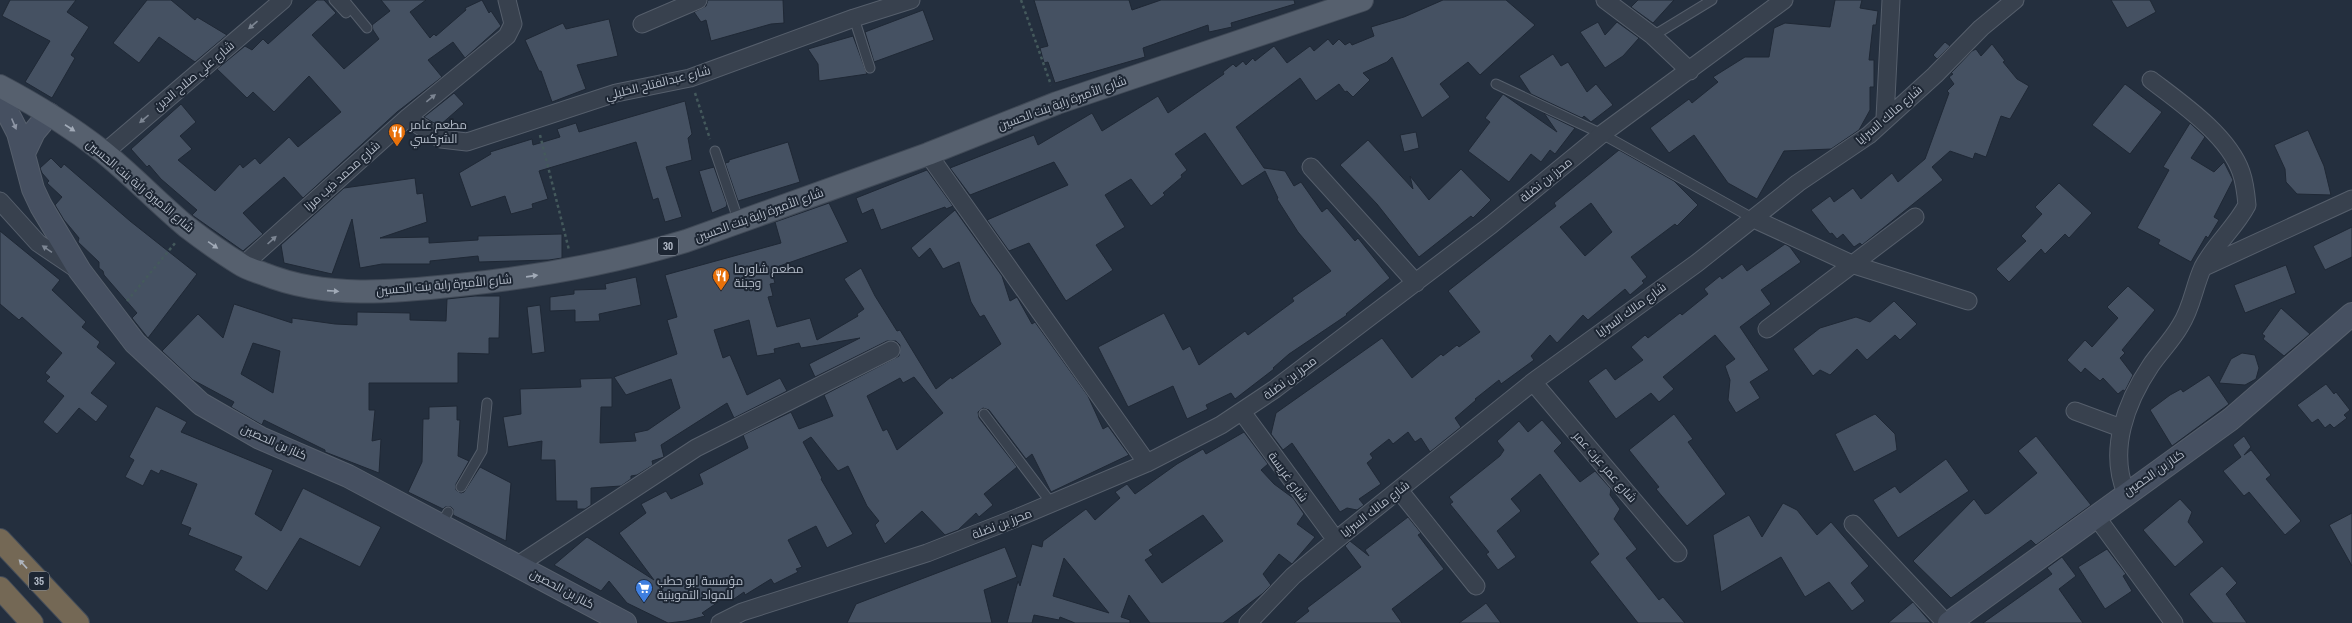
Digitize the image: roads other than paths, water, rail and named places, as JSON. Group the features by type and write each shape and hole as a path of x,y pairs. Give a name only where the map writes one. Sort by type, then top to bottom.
{"highway":[{"name":"35","path":"0,540 78,623"},
{"path":"0,588 32,623"}],"main road":[{"name":"شارع الأميرة راية بنت الحسين","path":"0,86 49,114 104,152 188,228 242,266 284,282 310,288 341,291 437,288 574,270 646,253 739,222 928,154 1057,103 1362,0"}],"street":[{"name":"شارع علي صلاح الدين","path":"104,152 283,0"},
{"name":"شارع محمد ذيب مرزا","path":"242,266 407,118 507,36 513,24 507,0"},
{"path":"642,24 698,0"},
{"name":"شارع عبدالفتاح الخليلي","path":"407,118 435,137 459,142 479,138 536,118 616,93 690,78 854,18 911,0"},
{"path":"1605,0 1653,36 1690,71"},
{"name":"محرز بن نضلة","path":"720,623 742,612 927,553 1052,504 1147,463 1242,412 1416,283 1602,134 1690,71 1784,0"},
{"path":"1886,118 1887,45 1891,0"},
{"name":"شارع مالك السرايا","path":"1248,623 1294,576 1336,540 1533,382 1754,219 1798,183 1869,135 1886,118 1911,98 1980,28 2015,0"},
{"path":"2126,493 2119,470 2121,428 2131,401 2151,366 2186,316 2204,267 2247,205 2241,171 2227,147 2188,108 2151,80"},
{"name":"كناز بن الحصين","path":"0,98 10,113 24,153 33,189 40,206 80,271 135,343 163,370 216,413 260,438 445,518 518,566 625,623"},
{"path":"24,153 34,132 49,114"},
{"path":"928,154 1147,463"},
{"path":"1311,167 1416,283"},
{"path":"2204,267 2352,199"},
{"path":"0,201 38,243 80,271"},
{"path":"1767,329 1854,265 1915,217"},
{"path":"1754,219 1854,265 1968,301"},
{"name":"كناز بن الحصين","path":"1948,623 2095,515 2231,419 2352,314"},
{"path":"518,566 696,448 891,350"},
{"name":"شارع عمر عزت عمر","path":"1533,382 1678,552"},
{"path":"2075,411 2121,428"},
{"name":"شارع غريسة","path":"1242,412 1336,540"},
{"path":"1399,490 1476,586"},
{"path":"2095,515 2174,623"},
{"path":"1853,524 1948,623"}],"lane":[{"path":"334,0 346,13"},
{"path":"344,0 367,28"},
{"path":"1653,36 1712,0"},
{"path":"854,18 870,68"},
{"path":"1496,84 1602,134 1754,219"},
{"path":"714,151 739,222"},
{"path":"461,487 482,451 487,403"},
{"path":"984,414 1052,504"}],"place":[{"name":"مطعم عامر الشركسي","path":"397,147"},
{"name":"مطعم شاورما وجبنة","path":"721,291"},
{"name":"مؤسسة ابو حطب للمواد التموينية","path":"644,603"}]}
